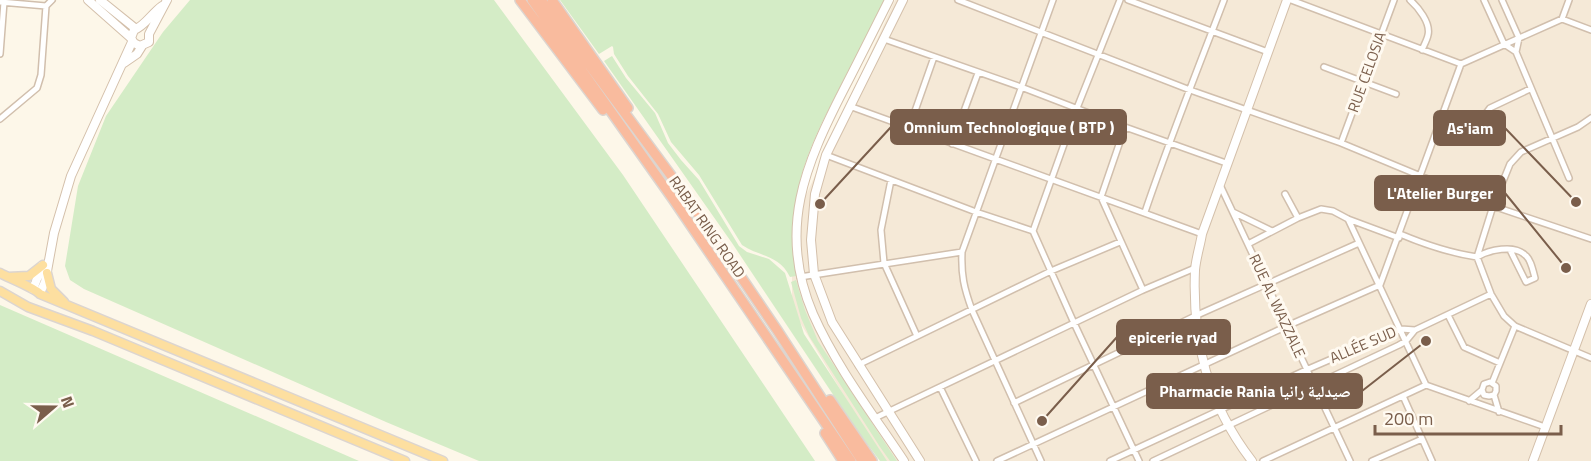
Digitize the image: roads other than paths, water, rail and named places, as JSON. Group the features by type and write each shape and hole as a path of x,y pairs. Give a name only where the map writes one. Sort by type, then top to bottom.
{"highway":[{"path":"520,0 616,128 643,158"},
{"name":"RABAT RING ROAD","path":"532,0 719,266 851,461"},
{"name":"RABAT RING ROAD","path":"542,0 735,267 862,461"},
{"path":"552,0 632,113 653,151"},
{"path":"809,378 827,396 872,461"},
{"path":"797,384 808,407 843,461"}],"main road":[{"path":"4,275 29,276 46,265 51,289 65,305"},
{"path":"4,275 65,305 442,461"},
{"path":"0,291 29,306 405,461"},
{"path":"29,306 41,303 36,292"},
{"path":"29,306 24,295 36,292"}],"street":[{"path":"0,119 38,86 41,75 46,6 52,0"},
{"path":"88,0 137,46 142,46"},
{"path":"100,0 138,28 145,29 149,34"},
{"path":"889,0 818,139 808,165 798,211 798,258 800,277 810,307 823,334 904,461"},
{"path":"903,0 852,107 826,155 812,212 811,240 814,274 832,322 920,461"},
{"path":"958,0 1191,90 1341,143 1493,206 1591,239"},
{"path":"1041,461 972,310 961,279 962,252 1053,0"},
{"path":"1120,0 1077,108 1033,231 1139,461"},
{"path":"1128,0 1268,52"},
{"path":"1145,212 1168,143 1191,90 1224,0"},
{"path":"1252,461 1219,411 1204,365 1195,316 1195,268 1202,234 1226,163 1289,0 1461,64"},
{"name":"RUE CELOSIA","path":"1341,143 1394,0"},
{"path":"1410,0 1420,12 1428,29 1422,50"},
{"path":"1484,0 1504,44 1516,52"},
{"path":"1502,0 1519,38 1516,52 1569,178"},
{"path":"1562,19 1569,0"},
{"path":"0,54 2,2 28,2 46,6"},
{"path":"36,292 71,176 123,64 133,32 165,2"},
{"path":"123,64 148,42 149,34 165,2"},
{"path":"997,461 1380,285 1400,236 1461,64 1562,19 1591,30"},
{"path":"123,32 128,41 128,50"},
{"path":"884,39 1226,163"},
{"path":"909,128 934,57"},
{"path":"1323,68 1396,94"},
{"path":"952,144 978,73"},
{"path":"1442,113 1467,123 1476,123 1490,108 1530,89"},
{"path":"852,107 1202,234"},
{"path":"1591,118 1552,139 1521,152 1514,158 1493,206 1478,257 1491,294 1504,316 1515,326 1591,358"},
{"path":"1125,128 1101,197 1143,290"},
{"path":"826,155 976,212 1033,231"},
{"path":"891,180 881,230 884,263 917,336"},
{"name":"RUE AL WAZZALE","path":"1220,183 1350,461"},
{"path":"1285,194 1298,218"},
{"path":"1248,244 1298,218 1321,209 1333,211 1348,219 1451,253 1478,257 1484,253 1510,250 1520,251 1527,256 1535,278 1526,282 1510,250"},
{"path":"1233,212 1272,231"},
{"path":"1348,219 1426,385 1545,427"},
{"path":"858,365 1051,272 1120,242"},
{"path":"1014,403 1195,316 1359,243"},
{"path":"800,277 962,252"},
{"path":"875,418 1143,290 1195,268"},
{"path":"1415,330 1491,294"},
{"path":"1533,461 1591,304"},
{"path":"1448,315 1464,347 1500,363"},
{"path":"1492,383 1515,326"},
{"name":"ALLÉE SUD","path":"1110,461 1306,369 1401,328 1415,330"},
{"name":"ALLÉE SUD","path":"1153,461 1406,341 1415,330"},
{"path":"1469,401 1482,390 1486,383 1492,383"},
{"path":"1492,383 1496,388 1494,395 1499,412"},
{"path":"1263,461 1426,385"},
{"path":"940,387 976,461"},
{"path":"1482,390 1487,396 1494,395"},
{"path":"1403,396 1432,461"},
{"path":"1372,461 1422,439"}],"place":[{"name":"As'iam","path":"1576,202"},
{"name":"Omnium Technologique ( BTP )","path":"820,204"},
{"name":"L'Atelier Burger","path":"1566,268"},
{"name":"Pharmacie Rania صيدلية رانيا","path":"1426,341"},
{"name":"epicerie ryad","path":"1042,421"}]}
